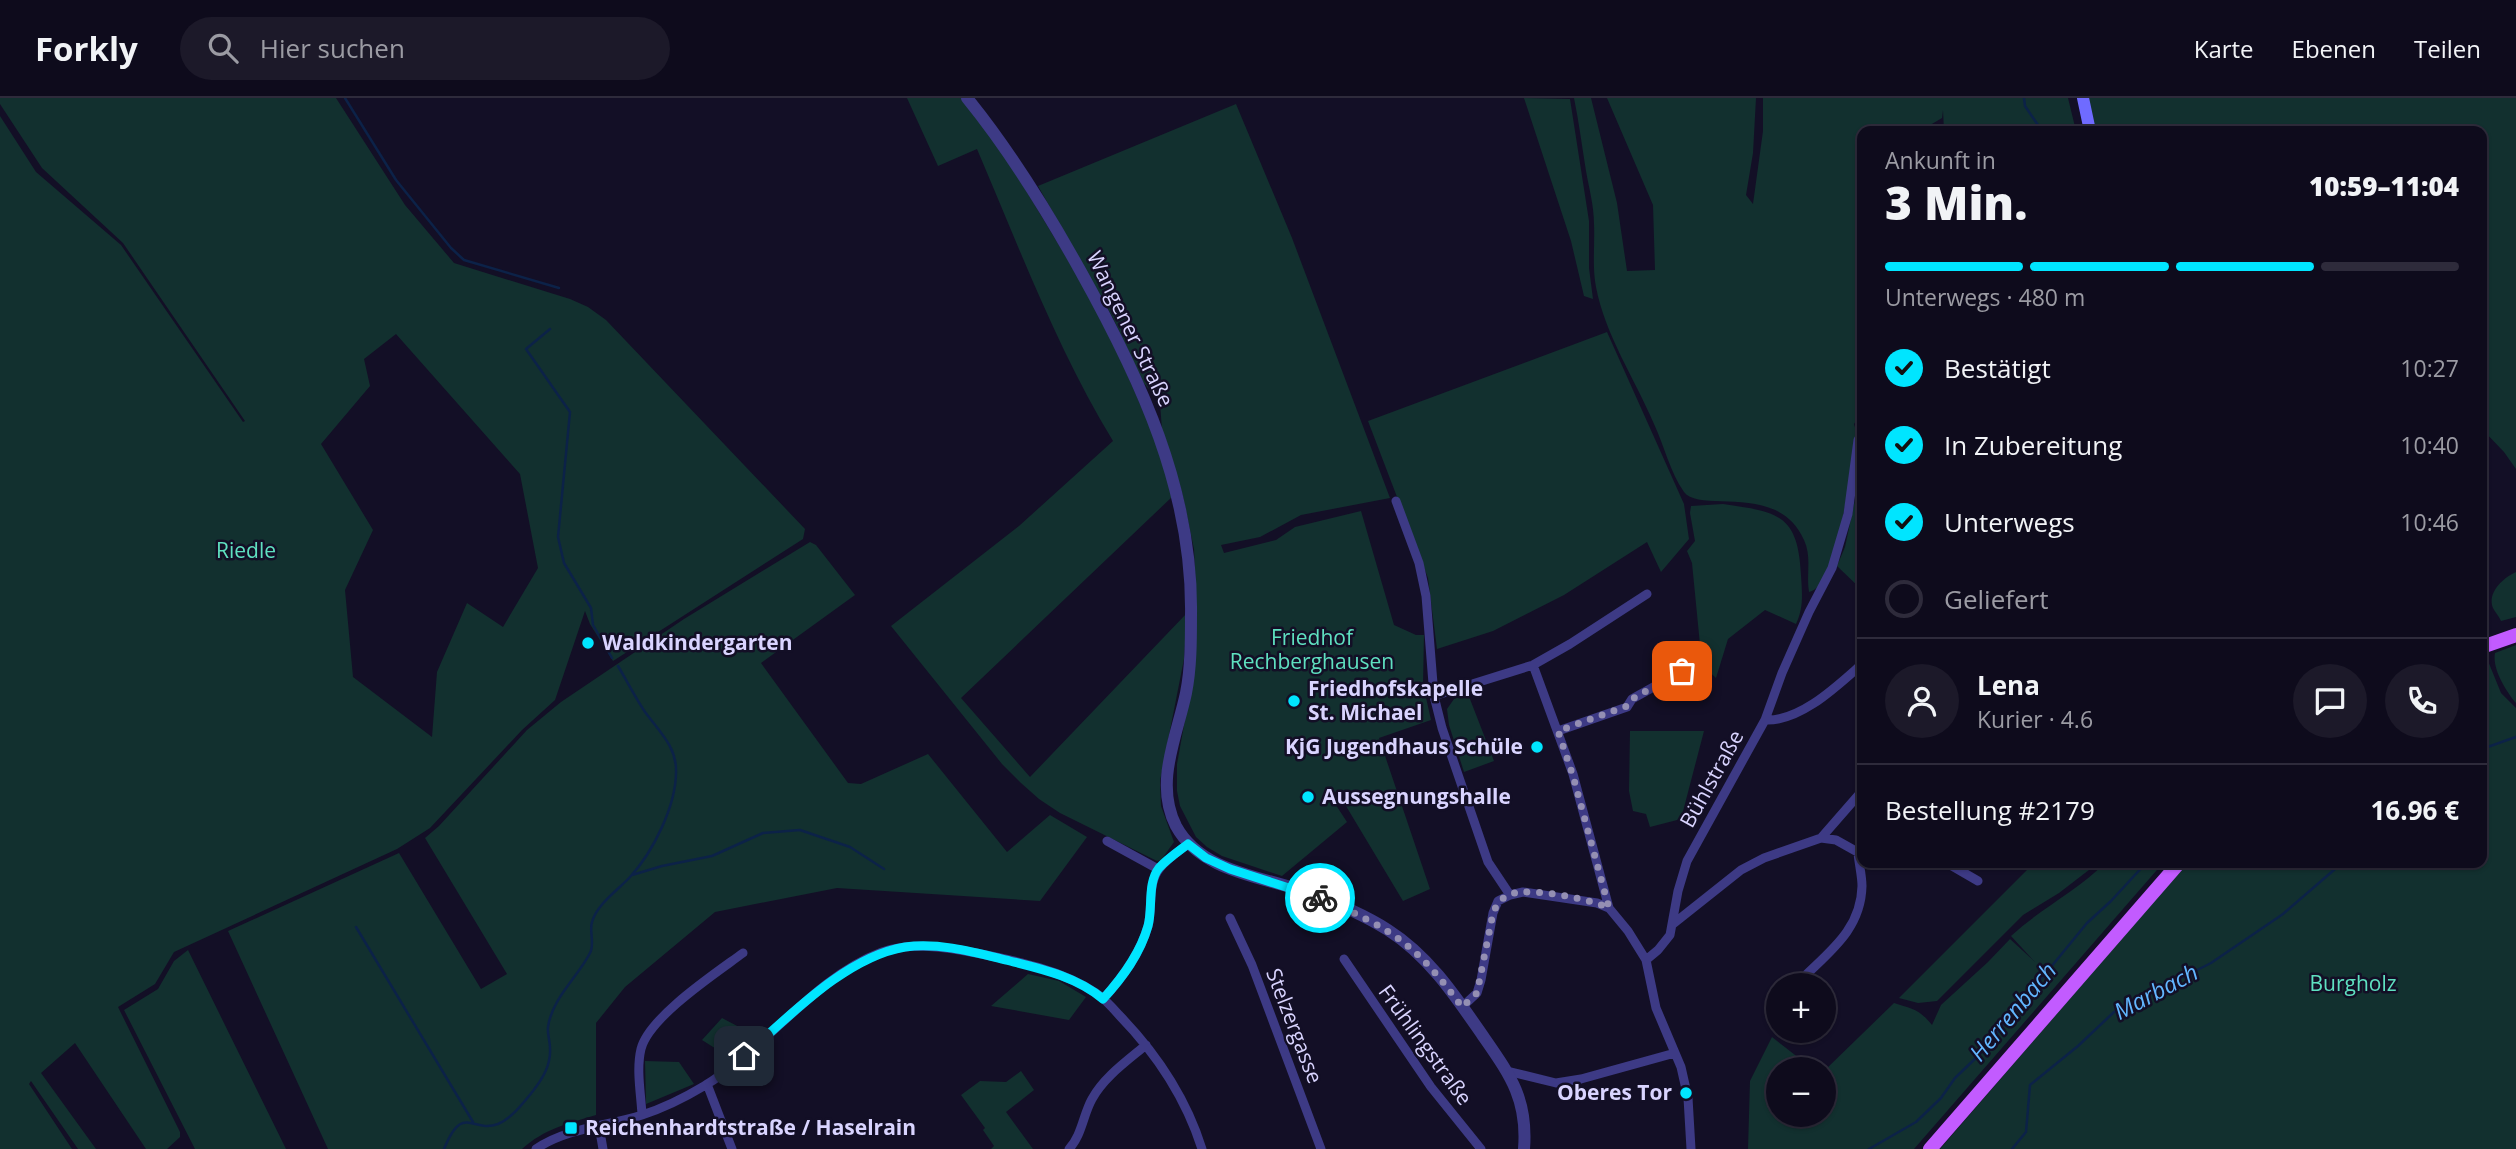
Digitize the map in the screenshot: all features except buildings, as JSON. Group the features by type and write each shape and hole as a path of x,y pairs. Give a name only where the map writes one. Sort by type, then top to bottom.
{"main road":[{"path":"2083,98 2089,126"},
{"path":"2487,645 2516,635"},
{"path":"1930,1149 2175,868"}],"street":[{"name":"Wangener Straße","path":"967,98 999,138 1035,192 1115,332 1143,392 1169,464 1186,540 1191,614 1186,690 1169,761 1166,788 1173,817 1188,844 1217,864 1307,892 1387,929 1422,957 1462,1007"},
{"name":"Bühlstraße","path":"1646,960 1670,935 1686,860 1765,720 1809,612 1832,568 1848,514 1857,447"},
{"path":"1396,501 1419,563 1426,596 1434,696 1442,728 1488,862 1510,895"},
{"path":"1434,696 1533,665 1647,594"},
{"path":"1533,665 1573,776 1609,908"},
{"path":"1765,720 1777,721 1813,704 1857,668"},
{"path":"1558,731 1627,706 1632,699 1682,671"},
{"path":"1821,838 1857,797"},
{"path":"1673,924 1741,870 1765,858 1821,838 1836,840 1857,851"},
{"path":"1107,841 1158,869"},
{"path":"1103,999 1140,949 1149,923 1151,898 1158,869 1188,844"},
{"path":"1808,973 1844,938 1853,922 1860,903 1861,868"},
{"path":"1956,868 1978,881"},
{"path":"1524,1149 1525,1122 1521,1101 1507,1070 1462,1007 1477,993 1493,913 1499,901 1523,891 1597,902 1609,908 1628,930 1646,960 1656,1008 1681,1067 1688,1098 1692,1149"},
{"name":"Stelzergasse","path":"1230,918 1252,965 1321,1149"},
{"path":"536,1149 566,1135 642,1115 676,1102 730,1068 833,980 882,952 908,947 946,947 1054,972 1081,984 1103,999 1146,1045 1175,1088 1194,1125 1202,1149"},
{"path":"642,1115 639,1062 644,1039 650,1029 702,983 743,953"},
{"name":"Frühlingstraße","path":"1344,959 1432,1087 1481,1149"},
{"path":"1069,1149 1081,1129 1084,1114 1094,1096 1113,1072 1146,1045"},
{"path":"1507,1070 1556,1083 1675,1053"},
{"path":"707,1084 732,1149"},
{"path":"600,1126 603,1149"}],"green space":[{"name":"Riedle","path":"0,98 336,98 405,205 454,263 570,299 588,307 606,320 805,529 803,539 613,661 585,611 555,700 522,730 430,828 397,849 174,952 155,984 118,1007 180,1132 180,1137 167,1149 146,1149 75,1043 41,1073 96,1149 78,1149 31,1081 29,1084 72,1149 0,1149 0,116 36,172 121,245 243,422 245,421 123,243 42,168 0,104","holes":["396,334 520,474 538,568 503,627 467,603 437,672 432,737 353,677 345,590 373,530 321,444 370,386 364,359"]},
{"path":"907,98 962,98 998,144 1101,315 1158,445 1173,496 961,698 1030,777 1187,613 1184,659 1160,781 1161,806 1174,842 1161,860 1157,861 1060,813 1039,799 1002,764 891,626 1019,526 1113,441 1056,334 977,149 938,166"},
{"path":"1524,98 1570,99 1589,221 1589,268 1593,299 1584,296 1571,241"},
{"path":"1574,98 1591,98 1617,203 1627,271 1655,270 1653,205 1607,98 1756,98 1753,153 1746,195 1753,204 1763,131 1763,98 2068,98 2075,126 1944,126 1943,110 1942,118 1928,126 1857,126 1856,431 1836,546 1819,585 1809,592 1806,546 1792,522 1777,511 1759,505 1693,498 1684,492 1613,340 1600,305 1594,272 1593,211"},
{"path":"2087,98 2516,98 2516,469 2487,434 2487,126 2095,126"},
{"name":"Friedhof Rechberghausen","path":"1236,104 1292,238 1390,498 1301,515 1260,537 1221,545 1224,553 1276,540 1295,527 1361,511 1394,625 1416,635 1424,635 1423,684 1431,720 1379,738 1430,889 1403,901 1337,791 1330,796 1347,822 1282,876 1222,856 1207,847 1196,837 1180,806 1177,764 1188,703 1196,594 1194,549 1182,492 1162,430 1160,403 1143,382 1113,318 1038,186"},
{"path":"1607,332 1684,504 1689,539 1661,572 1647,542 1564,595 1493,631 1437,649 1428,578 1368,421"},
{"path":"1857,485 1857,585 1837,566 1845,547"},
{"path":"1723,504 1771,514 1790,528 1799,555 1802,600 1796,624 1765,610 1728,639 1716,678 1702,665 1692,563 1687,551 1695,541 1691,506"},
{"path":"810,542 816,545 855,595 761,663 848,783 861,784 928,754 1007,852 1050,815 1087,837 1040,901 837,888 715,912 625,987 596,1023 596,1115 548,1132 522,1149 328,1149 228,931 399,853 481,989 507,974 425,838 527,730 561,702 684,619"},
{"path":"2516,572 2516,617 2501,621 2492,605 2493,594 2507,577"},
{"path":"2516,645 2516,703 2501,680 2495,653"},
{"name":"Burgholz","path":"2488,661 2501,693 2516,708 2516,1149 1940,1149 2183,868 2487,868"},
{"path":"1468,694 1494,761 1464,772 1449,725 1447,709 1454,699"},
{"path":"1630,731 1704,731 1681,819 1650,827 1646,814 1633,811 1629,791"},
{"path":"2029,868 2092,868 2059,893 2023,915 1937,1001 1918,1003 1899,998"},
{"path":"2099,868 2159,868 1914,1149 1748,1149 1750,1081 1769,1043 1780,1043 1798,1057 1766,1057 1766,1127 1836,1127 1836,1059 1894,1003 1915,1010 1932,1025 1941,1005 2010,939 2035,962 2011,936"},
{"path":"188,950 286,1149 195,1149 124,1010 158,989 174,961"},
{"path":"1028,974 1059,981 1086,997 1069,1020 991,1006"},
{"path":"722,1018 758,1037 732,1059 702,1040"},
{"path":"645,1061 679,1062 694,1084 646,1104"},
{"path":"1021,1071 1034,1090 1006,1112 1033,1149 991,1149 994,1146 983,1130 985,1128 961,1095 980,1081 1006,1082"}],"waterway":[{"path":"345,98 396,180 451,248 464,260 559,288"},
{"name":"Herrenbach","path":"2024,98 2025,106 2039,126"},
{"path":"550,329 526,349 570,412 558,537 564,563 591,608 593,625 612,658"},
{"path":"444,1149 451,1135 463,1123 489,1126 508,1118 540,1081 549,1060 550,1016 590,953 591,926 595,915 603,903 639,867 668,814 675,785 674,755 618,666"},
{"name":"Marbach","path":"2487,747 2516,737"},
{"path":"632,875 712,856 763,833 800,830 850,847 884,869"},
{"name":"Herrenbach","path":"1869,1149 1916,1122 1941,1098 2087,923 2141,868"},
{"name":"Marbach","path":"2012,1149 2026,1132 2030,1085 2114,1012 2211,963 2283,914 2336,868"},
{"path":"356,927 473,1122"}],"way so far":[{"path":"1320,898 1364,917 1404,941 1438,974 1462,1007 1477,993 1493,913 1499,901 1523,891 1597,902 1609,908 1558,731 1627,706 1632,699 1682,671"}],"place":[{"name":"Waldkindergarten","path":"588,643"},
{"name":"Friedhofskapelle St. Michael","path":"1294,701"},
{"name":"KjG Jugendhaus Schüle","path":"1537,747"},
{"name":"Aussegnungshalle","path":"1308,797"},
{"name":"Oberes Tor","path":"1686,1093"},
{"name":"Reichenhardtstraße / Haselrain","path":"571,1128"}],"route":[{"path":"744,1056 833,980 882,952 908,947 946,947 1054,972 1081,984 1103,999 1140,949 1149,923 1151,898 1158,869 1188,844 1217,864 1320,898"}]}
